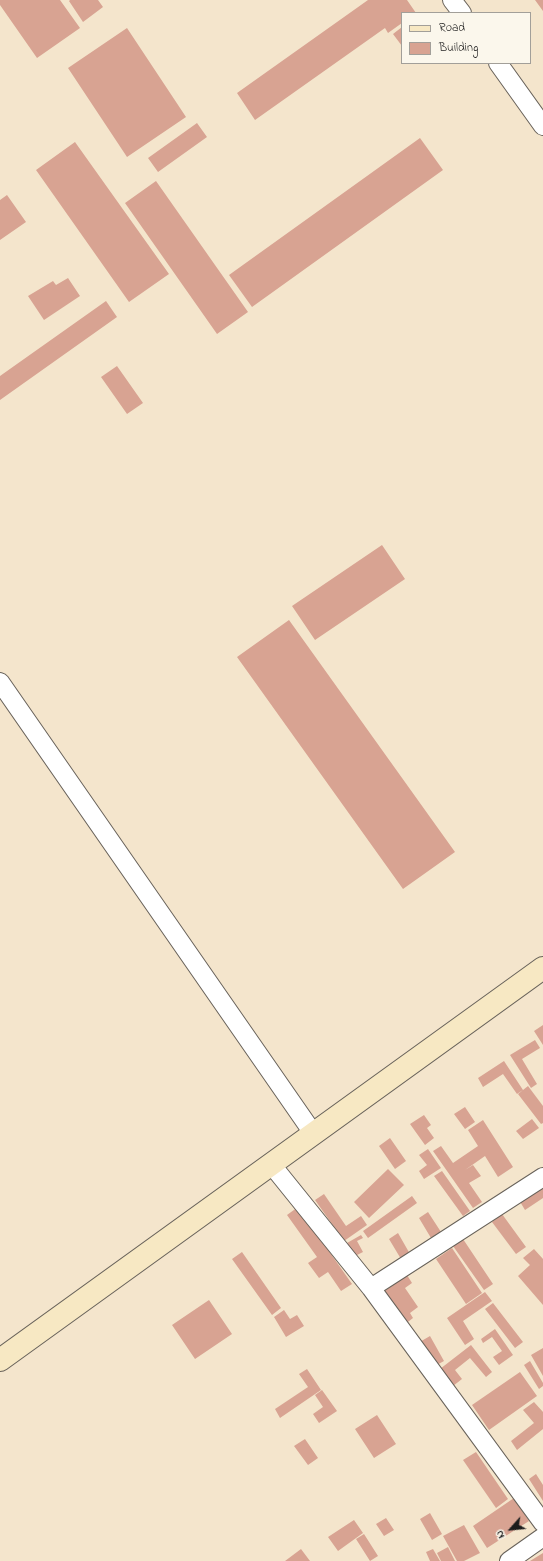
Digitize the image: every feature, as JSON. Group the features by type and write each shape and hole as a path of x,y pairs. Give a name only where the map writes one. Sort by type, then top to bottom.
{"street":[{"path":"452,0 461,12"},
{"path":"499,64 543,126"},
{"path":"0,682 313,1133"},
{"path":"0,1360 543,968"},
{"path":"271,1164 371,1288 543,1523"},
{"path":"371,1288 543,1177"},
{"path":"509,1561 543,1537"}],"building":[{"path":"0,0 60,0 80,28 37,58 0,5"},
{"path":"98,0 103,7 83,22 69,1"},
{"path":"368,0 407,0 415,12 401,12 401,24 388,33 385,28 255,120 237,93"},
{"path":"535,0 543,0 543,11"},
{"path":"127,28 186,117 127,157 68,68"},
{"path":"401,28 401,45 393,34"},
{"path":"197,123 207,137 158,172 148,158"},
{"path":"420,138 443,170 252,307 229,275"},
{"path":"75,142 169,274 129,302 36,170"},
{"path":"156,181 248,312 217,334 125,203"},
{"path":"7,195 26,222 0,240 0,200"},
{"path":"68,278 80,296 44,320 28,296 53,281 56,285"},
{"path":"106,301 117,317 0,400 0,376"},
{"path":"117,366 143,403 127,414 101,377"},
{"path":"382,545 405,579 315,640 292,606"},
{"path":"289,620 455,852 403,889 237,657"},
{"path":"543,1025 543,1045 534,1031"},
{"path":"535,1040 540,1048 522,1059 537,1084 531,1088 510,1055"},
{"path":"504,1061 523,1090 517,1094 503,1074 483,1087 478,1078"},
{"path":"528,1086 543,1106 543,1123 541,1124 518,1094"},
{"path":"465,1107 475,1122 465,1129 454,1114"},
{"path":"424,1115 431,1125 427,1128 434,1138 425,1145 410,1124"},
{"path":"532,1119 539,1128 523,1139 516,1131"},
{"path":"483,1120 513,1167 498,1177 485,1156 465,1170 473,1165 481,1176 469,1183 482,1202 473,1208 433,1151 441,1146 453,1163 478,1146 468,1130"},
{"path":"390,1138 406,1161 395,1169 379,1146"},
{"path":"428,1149 441,1168 424,1179 419,1171 427,1165 419,1155"},
{"path":"388,1169 404,1185 369,1218 354,1202"},
{"path":"442,1171 470,1211 463,1216 434,1176"},
{"path":"543,1184 543,1198 525,1210 519,1200"},
{"path":"324,1194 346,1226 361,1216 367,1225 344,1241 315,1200"},
{"path":"412,1196 417,1203 368,1238 363,1231"},
{"path":"298,1207 352,1284 341,1291 328,1272 319,1278 308,1263 317,1257 287,1215"},
{"path":"428,1212 441,1232 431,1238 419,1218"},
{"path":"502,1214 526,1247 516,1254 492,1222"},
{"path":"398,1233 410,1254 401,1259 389,1239"},
{"path":"361,1235 363,1238 357,1241 363,1252 355,1256 347,1243"},
{"path":"463,1239 493,1284 484,1290 453,1246"},
{"path":"452,1248 482,1293 466,1304 436,1259"},
{"path":"534,1249 543,1259 543,1305 518,1276 530,1265 523,1258"},
{"path":"242,1252 281,1308 272,1315 232,1259"},
{"path":"407,1275 412,1283 405,1288 418,1307 410,1313 413,1318 404,1325 382,1293"},
{"path":"485,1292 492,1301 463,1321 474,1339 465,1345 447,1318"},
{"path":"209,1300 232,1334 195,1359 172,1325"},
{"path":"493,1303 523,1342 515,1348 485,1309"},
{"path":"284,1310 290,1319 297,1315 304,1326 286,1337 274,1317"},
{"path":"495,1329 513,1355 499,1365 493,1357 502,1351 492,1337 483,1343 481,1339"},
{"path":"430,1336 444,1361 433,1367 418,1343"},
{"path":"471,1345 492,1372 486,1377 470,1358 455,1370 462,1379 453,1386 440,1369"},
{"path":"543,1348 543,1376 531,1355"},
{"path":"530,1361 543,1383 543,1386 539,1389 524,1365"},
{"path":"307,1369 321,1390 280,1418 275,1409 308,1387 299,1374"},
{"path":"520,1372 537,1396 489,1430 472,1405"},
{"path":"322,1390 337,1411 319,1423 313,1414 323,1407 315,1395"},
{"path":"534,1402 543,1412 543,1429 517,1450 511,1441 534,1423 523,1410"},
{"path":"377,1415 396,1444 374,1458 355,1429"},
{"path":"305,1439 318,1458 308,1465 294,1446"},
{"path":"476,1452 508,1499 496,1508 463,1460"},
{"path":"536,1474 543,1485 543,1501 529,1479"},
{"path":"514,1498 529,1521 487,1548 473,1526"},
{"path":"430,1513 442,1534 432,1540 420,1519"},
{"path":"386,1518 394,1530 384,1536 376,1524"},
{"path":"354,1520 363,1533 338,1551 328,1537"},
{"path":"464,1525 480,1553 464,1561 457,1561 443,1536"},
{"path":"364,1534 378,1556 370,1561 356,1539"},
{"path":"448,1547 455,1561 441,1561 437,1553"},
{"path":"301,1549 310,1561 285,1561"},
{"path":"433,1549 440,1561 430,1561 426,1552"},
{"path":"543,1553 543,1561 530,1561"}]}
